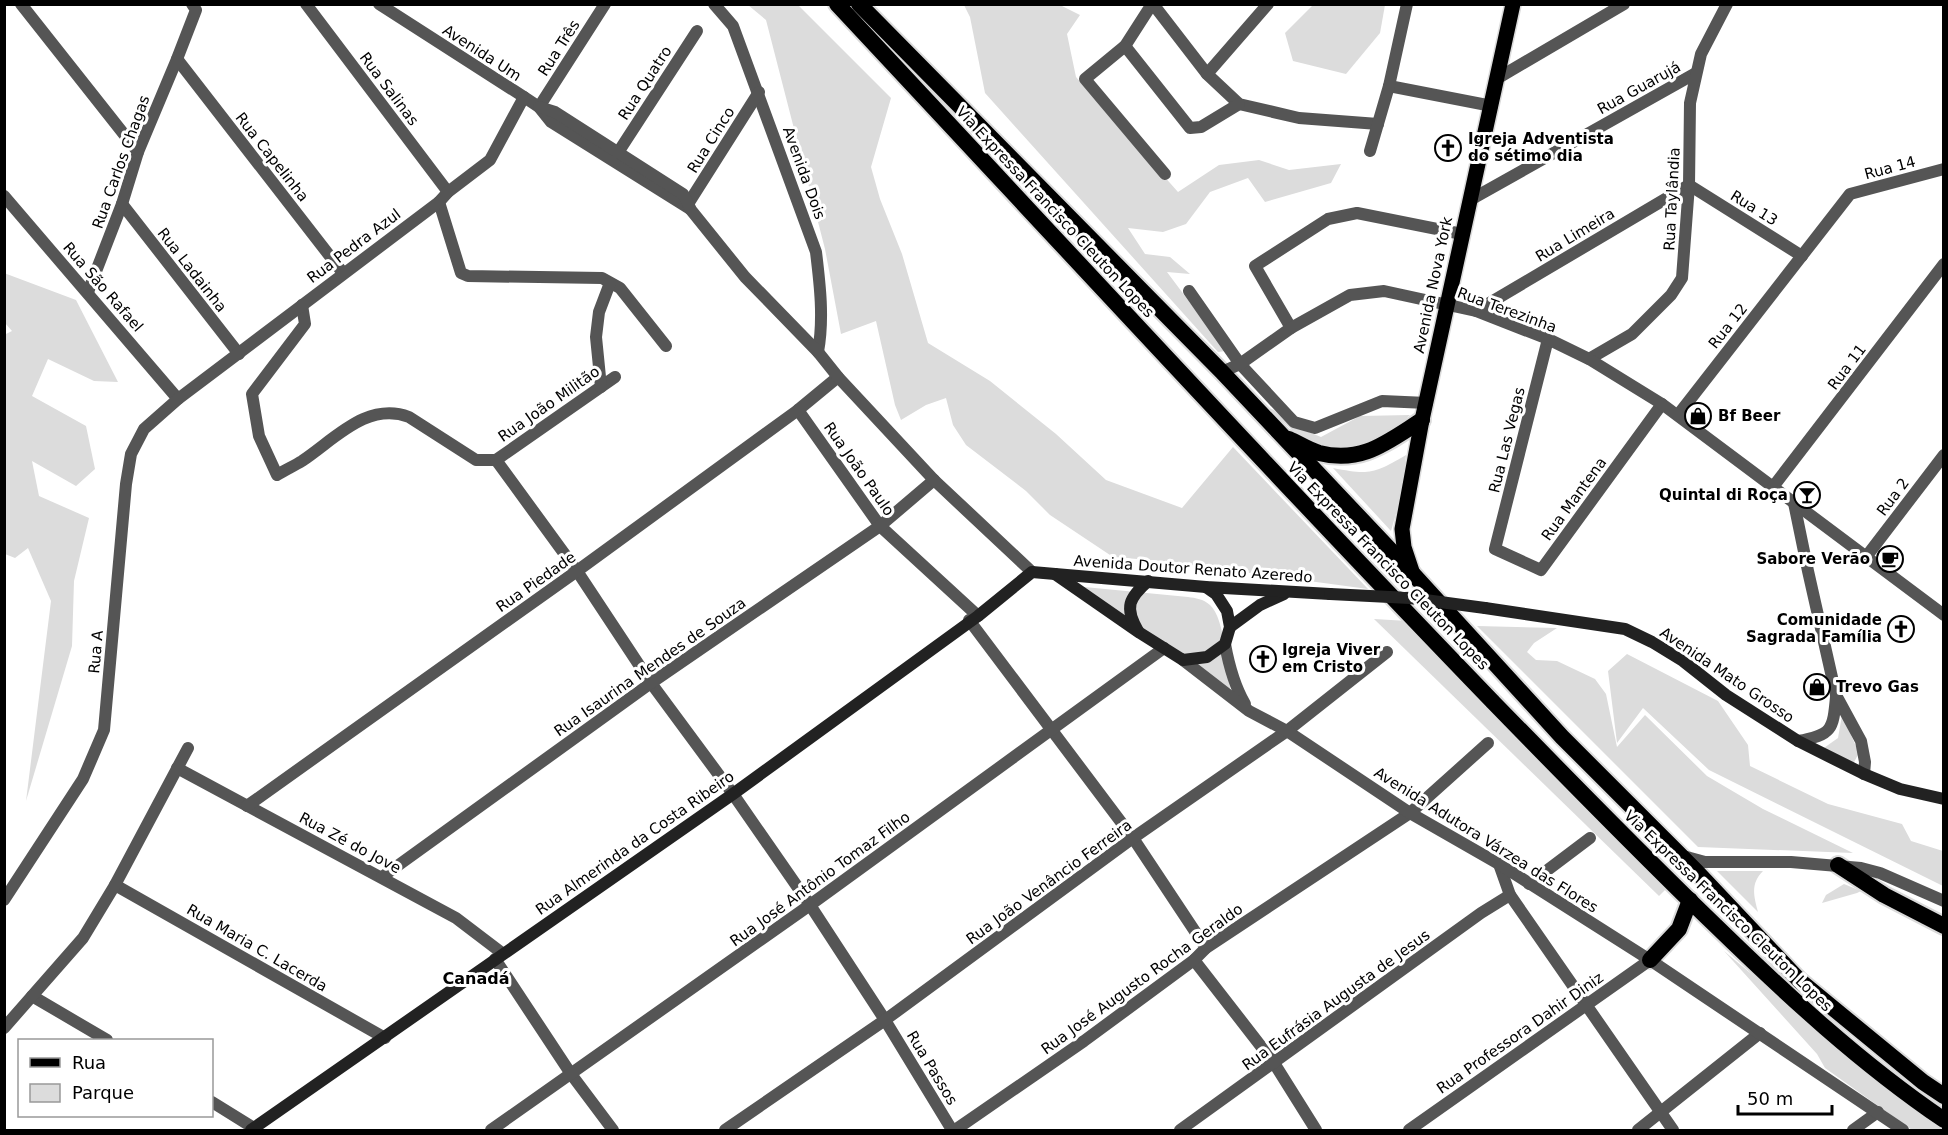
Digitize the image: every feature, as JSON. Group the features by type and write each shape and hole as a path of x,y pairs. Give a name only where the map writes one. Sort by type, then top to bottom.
{"highway":[{"name":"Via Expressa Francisco Cleuton Lopes","path":"837,4 1364,568 1604,817 1787,995 1845,1046 1944,1120"},
{"name":"Via Expressa Francisco Cleuton Lopes","path":"859,4 1222,372 1413,574 1562,737 1800,981 1923,1082 1944,1096"},
{"path":"1280,435 1317,453 1349,457 1379,448 1422,420"},
{"path":"1838,865 1884,895 1944,926"},
{"path":"1650,960 1679,929 1690,900"}],"main road":[{"name":"Avenida Nova York","path":"1413,574 1404,547 1402,529 1422,420 1513,4"},
{"name":"Avenida Doutor Renato Azeredo","path":"1032,572 1288,593 1410,598 1485,608"},
{"name":"Rua Almerinda da Costa Ribeiro","path":"254,1130 733,794 974,618 1032,572"},
{"name":"Avenida Adutora Várzea das Flores","path":"1054,574 1183,660"},
{"path":"1140,633 1130,618 1130,603 1136,592 1148,581"},
{"path":"1183,660 1207,657 1225,644 1230,627 1227,611 1216,594 1206,587"},
{"path":"1230,627 1260,605 1288,593"},
{"name":"Avenida Mato Grosso","path":"1485,608 1625,629 1683,661 1726,695 1798,741 1900,789 1944,799"}],"street":[{"path":"21,4 138,152"},
{"name":"Rua Salinas","path":"306,4 448,192"},
{"name":"Avenida Um","path":"379,4 539,107"},
{"name":"Rua Três","path":"539,107 605,4"},
{"path":"1165,174 1085,79 1125,46 1153,4 1208,75 1239,104 1299,118 1378,124"},
{"path":"1208,75 1268,4"},
{"path":"1370,151 1389,86 1407,4"},
{"path":"1498,78 1624,4"},
{"name":"Rua Taylândia","path":"1589,359 1632,334 1671,296 1682,278 1689,185 1690,103 1701,54 1727,4"},
{"name":"Rua Carlos Chagas","path":"88,292 122,204 138,152 177,59 194,7"},
{"name":"Avenida Dois","path":"719,9 733,26 816,252 822,331 818,352"},
{"name":"Rua Quatro","path":"619,151 696,31"},
{"path":"1125,46 1190,128 1201,127 1239,104"},
{"name":"Rua Capelinha","path":"177,59 343,273"},
{"name":"Rua Guarujá","path":"1470,200 1696,74"},
{"path":"1389,86 1492,106"},
{"name":"Rua Cinco","path":"690,207 759,92"},
{"name":"Rua Pedra Azul","path":"178,399 439,202 448,192 490,160 524,97"},
{"path":"539,107 555,112 683,194 690,207 745,278 818,352 838,377 934,480 1032,572"},
{"path":"539,107 551,122 690,207"},
{"name":"Rua 14","path":"1802,256 1850,194 1944,169"},
{"name":"Rua 13","path":"1689,185 1802,256"},
{"name":"Rua Limeira","path":"1476,311 1689,185"},
{"name":"Rua São Rafael","path":"4,196 178,399"},
{"path":"439,202 461,273 468,276 602,278 620,288 666,346"},
{"name":"Rua Ladainha","path":"122,204 239,354"},
{"path":"1291,328 1255,266 1328,219 1357,213 1462,234"},
{"name":"Rua 12","path":"1678,416 1802,256"},
{"name":"Rua 11","path":"1773,487 1944,264"},
{"path":"601,387 596,337 599,312 610,283"},
{"path":"1189,291 1240,364 1294,422 1315,428 1382,401 1427,403"},
{"name":"Rua Terezinha","path":"1222,372 1240,364 1291,328 1350,295 1383,291 1476,311 1548,339 1589,359 1662,404 1944,615"},
{"path":"302,305 305,324 252,394 259,436 277,475 301,462 356,420 399,413 476,460 496,460"},
{"name":"Rua Las Vegas","path":"1495,549 1548,339"},
{"name":"Rua João Militão","path":"615,377 496,460 577,571 651,683 733,794"},
{"name":"Rua Piedade","path":"247,806 577,571 798,410 838,377"},
{"name":"Rua A","path":"4,900 83,778 104,730 126,484 131,454 144,429 178,399"},
{"name":"Rua Mantena","path":"1495,549 1541,570 1662,404"},
{"name":"Rua João Paulo","path":"798,410 880,526 974,618 1052,730 1133,838 1206,948"},
{"name":"Rua 2","path":"1866,557 1944,455"},
{"name":"Rua Isaurina Mendes de Souza","path":"382,877 651,683 880,526 934,480"},
{"path":"1794,503 1836,695 1860,741 1865,762 1864,774"},
{"path":"1225,644 1229,668 1236,689 1249,711"},
{"name":"Rua José Antônio Tomaz Filho","path":"491,1131 810,905 1164,648"},
{"name":"Rua João Venâncio Ferreira","path":"725,1131 885,1020 1133,838 1287,731 1387,652"},
{"name":"Avenida Adutora Várzea das Flores","path":"1183,660 1249,711 1287,731 1410,813 1499,864 1650,960 1903,1131"},
{"path":"1798,741 1820,737 1834,724 1836,695"},
{"name":"Rua José Augusto Rocha Geraldo","path":"954,1131 1084,1041 1194,960 1206,948 1410,813 1488,743"},
{"path":"4,1028 83,938 115,885 188,748"},
{"name":"Rua Zé do Jove","path":"177,768 456,918 499,956 572,1074 613,1131"},
{"name":"Rua Passos","path":"733,794 810,905 954,1131"},
{"path":"1529,884 1590,838"},
{"path":"1678,855 1705,862 1791,862 1838,865 1880,873 1944,901"},
{"path":"1499,864 1510,895 1673,1131"},
{"name":"Rua Maria C. Lacerda","path":"115,885 385,1038"},
{"name":"Rua Eufrásia Augusta de Jesus","path":"1180,1131 1481,913 1510,895"},
{"path":"1194,960 1274,1063 1316,1131"},
{"name":"Rua Professora Dahir Diniz","path":"1409,1131 1650,960"},
{"path":"32,996 104,1039"},
{"path":"1638,1131 1760,1033"},
{"path":"213,1103 254,1130"},
{"path":"1853,1131 1878,1112"}],"green space":[{"path":"1314,4 1385,5 1380,33 1346,74 1293,61 1285,33"},
{"path":"748,5 798,5 891,98 871,167 880,199 902,254 928,343 990,381 1056,434 1106,480 1182,508 1233,447 1368,589 1161,561 1113,557 1050,515 1026,491 966,445 953,425 946,398 926,405 901,420 895,405 876,321 841,334 825,249 766,20"},
{"path":"964,5 1060,5 1080,15 1067,34 1076,77 1178,192 1219,165 1259,160 1289,170 1341,164 1331,183 1265,202 1248,178 1210,192 1186,224 1163,232 1128,228 1145,254 1170,257 1190,274 1167,272 1226,351 1218,352 985,93 970,17"},
{"path":"4,273 76,300 118,382 94,381 48,359 32,396 86,426 95,469 76,486 32,461 39,496 89,518 74,581 72,646 26,801 51,601 28,548 15,558 5,554 4,335 12,331 5,323"},
{"path":"1264,406 1274,410 1289,424 1321,437 1360,416 1410,415 1382,441 1341,449 1304,440"},
{"path":"1406,455 1403,489 1391,531 1333,468 1355,472 1371,471"},
{"path":"1074,586 1188,597 1199,599 1210,605 1215,612 1222,634 1231,695"},
{"path":"1374,619 1408,621 1667,888 1659,896"},
{"path":"1477,626 1557,628 1534,643 1527,652 1536,660 1557,661 1595,679 1606,694 1617,747 1645,715 1707,776 1763,809 1853,853 1698,847"},
{"path":"1627,654 1718,701 1748,745 1750,766 1828,804 1902,824 1911,841 1943,851 1943,886 1709,770 1643,708 1617,743 1608,671"},
{"path":"1842,715 1859,753 1853,764 1821,750 1838,738"},
{"path":"1717,871 1763,871 1755,885 1754,895 1758,912"},
{"path":"1844,884 1861,891 1822,903 1826,895"},
{"path":"1724,951 1814,1026 1943,1126 1943,1130 1912,1130 1825,1068 1817,1054"}],"place":[{"name":"Igreja Adventista do sétimo dia","path":"1448,148"},
{"name":"Bf Beer","path":"1698,416"},
{"name":"Quintal di Roça","path":"1807,495"},
{"name":"Sabore Verão","path":"1890,559"},
{"name":"Comunidade Sagrada Família","path":"1901,629"},
{"name":"Igreja Viver em Cristo","path":"1263,659"},
{"name":"Trevo Gas","path":"1817,687"}],"district":[{"name":"Canadá","path":"476,978"}]}
